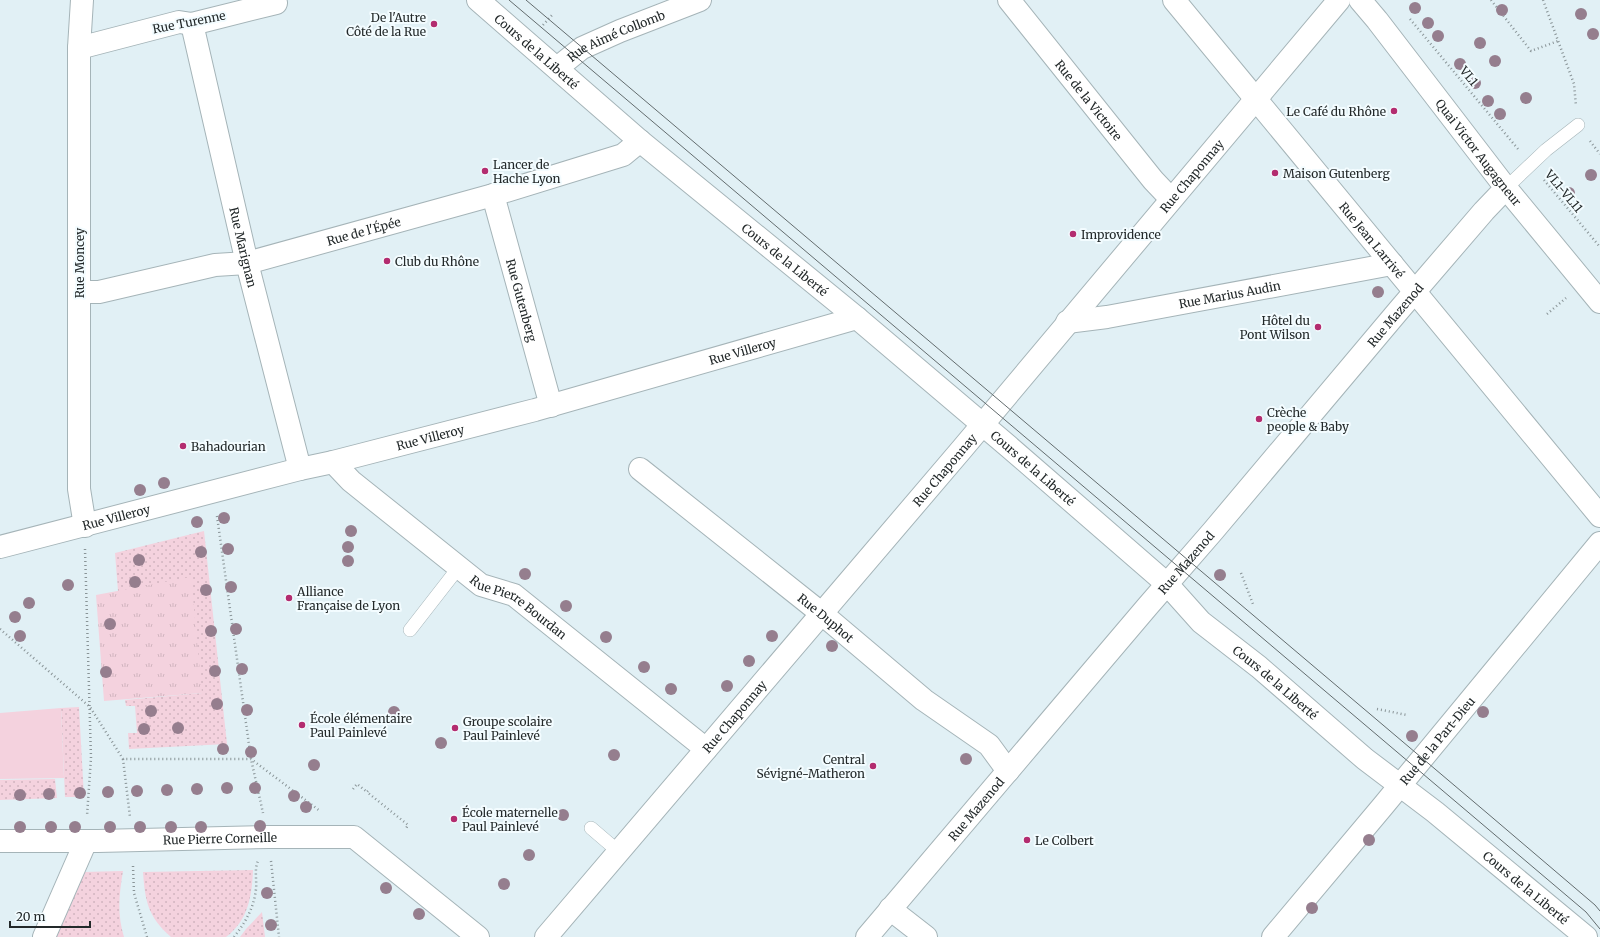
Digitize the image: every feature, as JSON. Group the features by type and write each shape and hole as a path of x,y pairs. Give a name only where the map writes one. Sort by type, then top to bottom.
{"street":[{"name":"Rue Moncey","path":"82,0 80,48 79,489 85,526"},
{"name":"Cours de la Liberté","path":"478,0 640,141 857,318 982,424 1167,584 1201,622 1259,667 1358,753 1435,812 1586,937"},
{"name":"Rue Aimé Collomb","path":"557,68 582,48 620,31 700,0"},
{"name":"Rue de la Victoire","path":"1009,0 1153,180 1171,199"},
{"name":"Rue Jean Larrivé","path":"1174,0 1600,516"},
{"name":"Rue Chaponnay","path":"546,937 982,424 1339,0"},
{"name":"Quai Victor Augagneur","path":"1360,0 1506,188 1600,302"},
{"name":"Rue Turenne","path":"80,48 179,22 192,24 213,15 276,3"},
{"name":"Rue Marignan","path":"192,24 247,263 300,469"},
{"name":"Rue de l'Épée","path":"79,292 99,292 215,265 247,263 493,195 623,155 640,141"},
{"name":"Rue Mazenod","path":"867,937 1167,584 1214,532 1484,210 1506,188"},
{"name":"Rue Gutenberg","path":"493,195 551,406"},
{"name":"Rue Marius Audin","path":"1067,322 1115,315 1392,264"},
{"name":"Rue Villeroy","path":"0,547 85,526 112,517 551,406 857,318"},
{"name":"Rue Pierre Bourdan","path":"333,462 351,481 482,585 514,595 706,749"},
{"name":"Rue Duphot","path":"640,469 821,613 924,700 989,745 1008,771"},
{"name":"Rue de la Part-Dieu","path":"1273,937 1400,786 1600,543"},
{"name":"Rue Pierre Corneille","path":"0,841 133,841 268,837 354,837 478,937"},
{"path":"44,937 86,841"},
{"path":"890,909 926,937"}],"lane":[{"path":"1506,188 1530,164 1578,125"},
{"path":"410,630 459,567"},
{"path":"591,828 619,852"}],"path":[{"path":"1491,0 1531,51 1558,41"},
{"path":"1543,0 1574,84"},
{"path":"541,27 553,14"},
{"name":"VL1","path":"1406,14 1530,164"},
{"name":"VL1-VL11","path":"1530,164 1600,247"},
{"path":"1547,314 1568,297"},
{"path":"214,491 251,759 268,837 279,937"},
{"path":"85,526 92,758 86,841"},
{"path":"1242,573 1253,604"},
{"path":"0,629 90,707 123,759 133,841 134,893 147,937"},
{"path":"1377,709 1407,715"},
{"path":"123,759 251,759 323,814"},
{"path":"353,789 357,784 368,792 408,825 405,830"},
{"path":"234,937 245,922 252,906 256,890 256,864 268,837"}],"green space":[{"path":"204,531 227,744 129,749 128,733 137,733 135,706 126,706 125,700 202,693 118,591 115,553"},
{"path":"191,577 202,693 104,701 96,595"},
{"path":"79,707 84,797 65,797 61,708"},
{"path":"61,708 64,778 0,779 0,713"},
{"path":"55,779 57,798 0,800 0,780"},
{"path":"253,870 250,898 244,916 233,931 226,937 171,937 163,930 149,908 145,892 143,872"},
{"path":"123,871 119,904 120,921 124,937 56,937 83,872"},
{"path":"262,912 265,937 240,937 246,929"}],"tram line":[{"path":"509,0 1586,912 1600,929"},
{"path":"526,0 1487,813 1595,905 1600,911"}],"place":[{"name":"De l'Autre Côté de la Rue","path":"434,24"},
{"name":"Le Café du Rhône","path":"1394,111"},
{"name":"Lancer de Hache Lyon","path":"485,171"},
{"name":"Maison Gutenberg","path":"1275,173"},
{"name":"Improvidence","path":"1073,234"},
{"name":"Club du Rhône","path":"387,261"},
{"name":"Hôtel du Pont Wilson","path":"1318,327"},
{"name":"Crèche people & Baby","path":"1259,419"},
{"name":"Bahadourian","path":"183,446"},
{"name":"Alliance Française de Lyon","path":"289,598"},
{"name":"École élémentaire Paul Painlevé","path":"302,725"},
{"name":"Groupe scolaire Paul Painlevé","path":"455,728"},
{"name":"Central Sévigné-Matheron","path":"873,766"},
{"name":"École maternelle Paul Painlevé","path":"454,819"},
{"name":"Le Colbert","path":"1027,840"}]}
